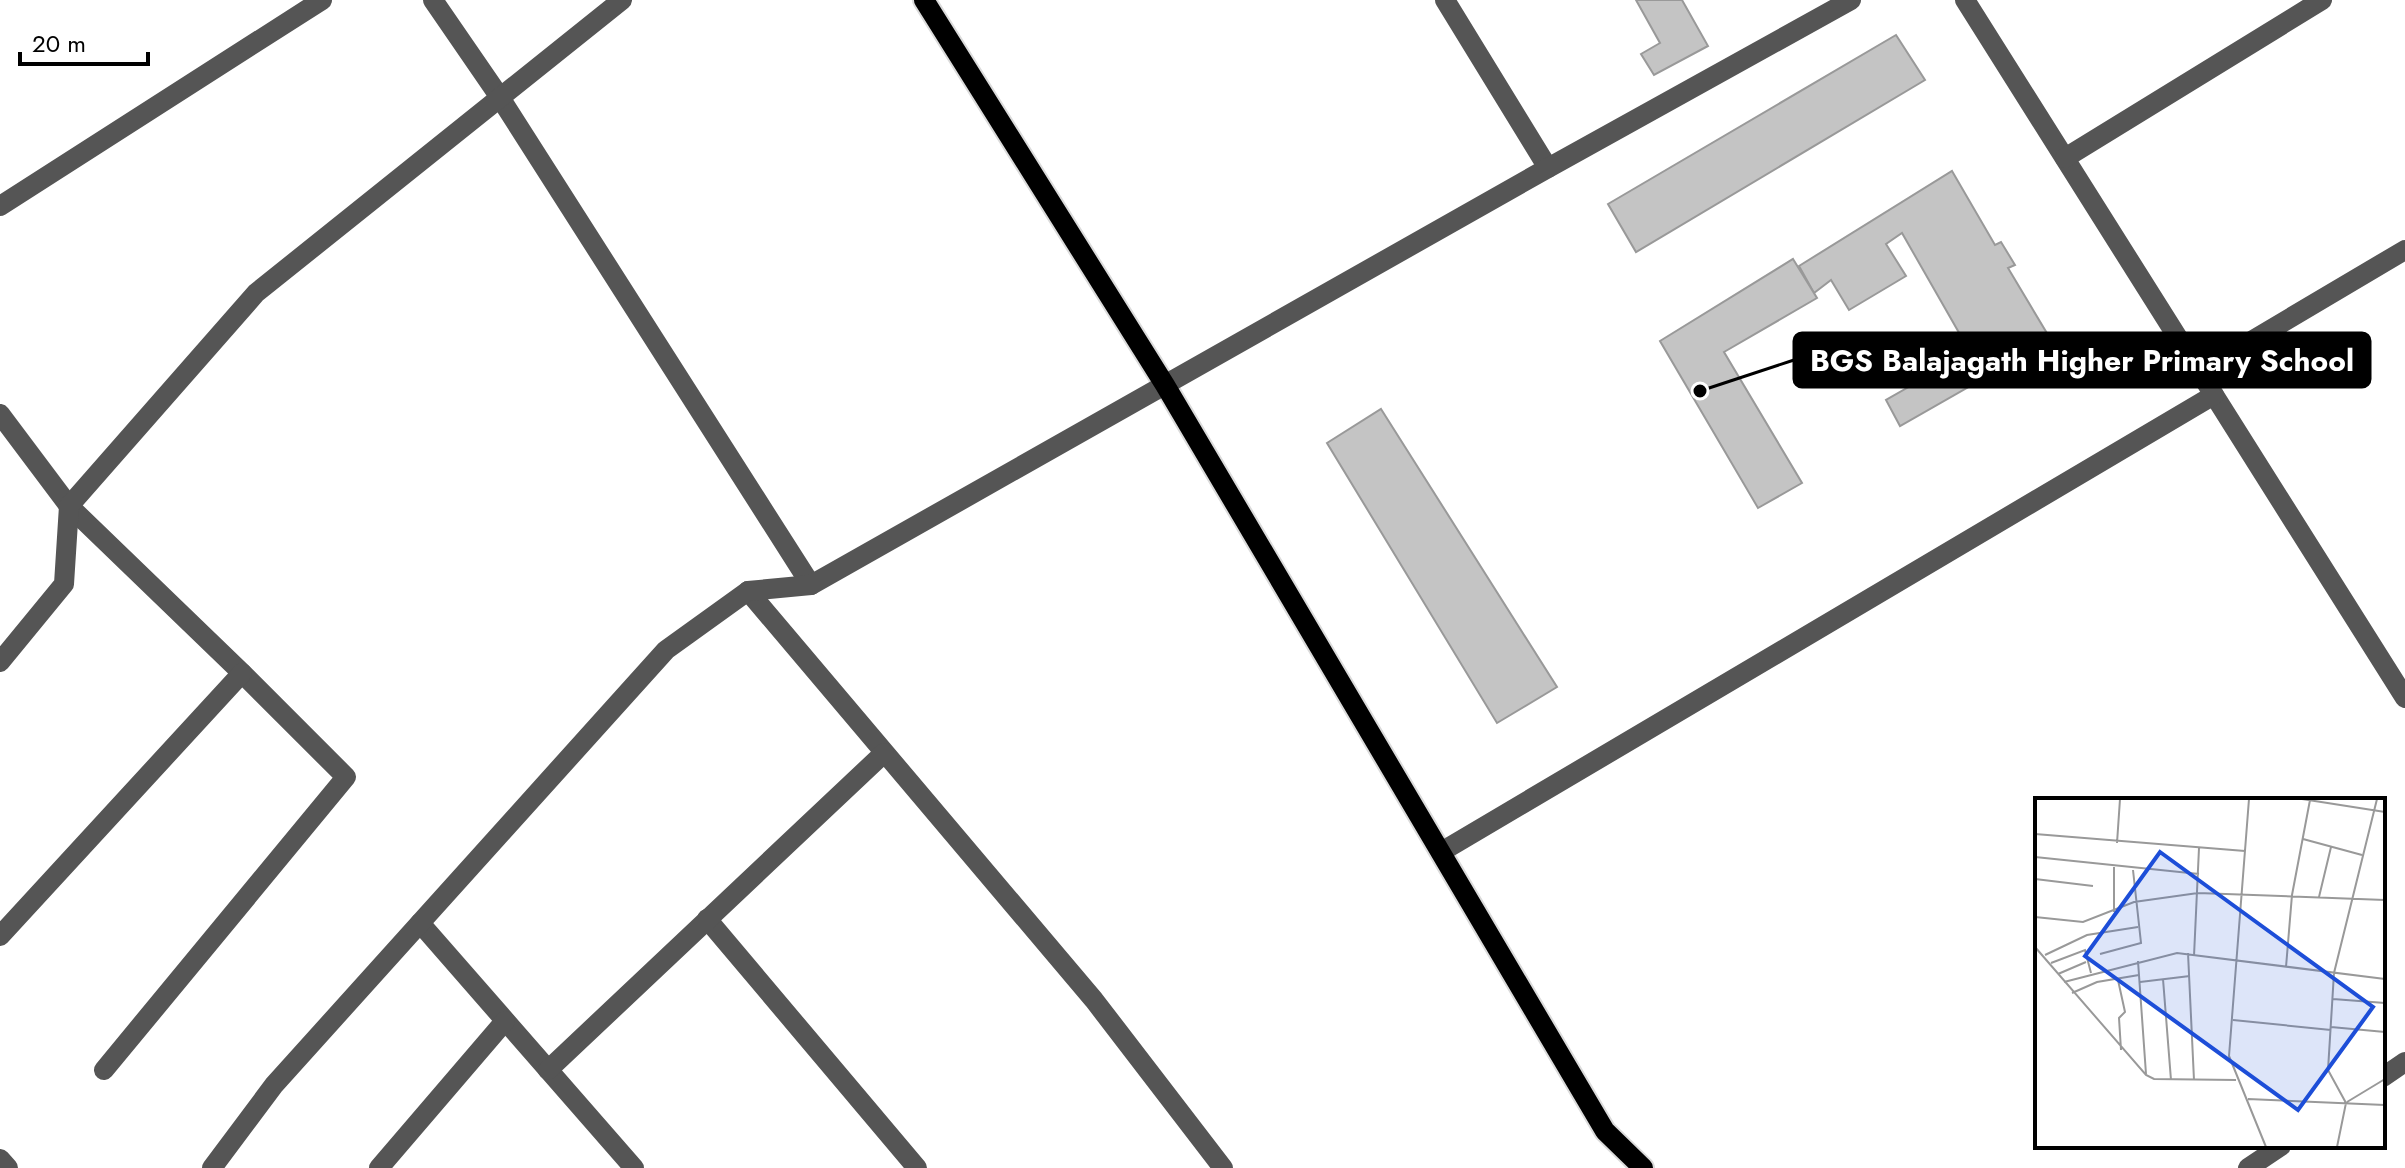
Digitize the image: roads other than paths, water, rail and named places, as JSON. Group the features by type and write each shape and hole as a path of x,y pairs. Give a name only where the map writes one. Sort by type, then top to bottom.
{"main road":[{"path":"924,0 1165,385 1605,1131 1643,1168"}],"street":[{"path":"0,206 322,0"},
{"path":"433,0 499,96 811,585"},
{"path":"0,662 64,584 69,506 256,293 622,0"},
{"path":"1445,0 1548,168"},
{"path":"212,1168 274,1085 666,650 748,591 811,585 1851,0"},
{"path":"1965,0 2405,698"},
{"path":"2065,158 2322,0"},
{"path":"2199,372 2405,250"},
{"path":"1441,852 2214,395"},
{"path":"0,414 69,506 346,777 104,1070"},
{"path":"748,591 1094,1000 1223,1168"},
{"path":"0,936 242,673"},
{"path":"548,1070 884,753"},
{"path":"707,919 917,1168"},
{"path":"420,923 634,1168"},
{"path":"379,1168 505,1021"},
{"path":"2385,1076 2405,1062"},
{"path":"2248,1168 2278,1148"},
{"path":"0,1159 8,1168"}],"place":[{"name":"BGS Balajagath Higher Primary School","path":"1700,391"}]}
